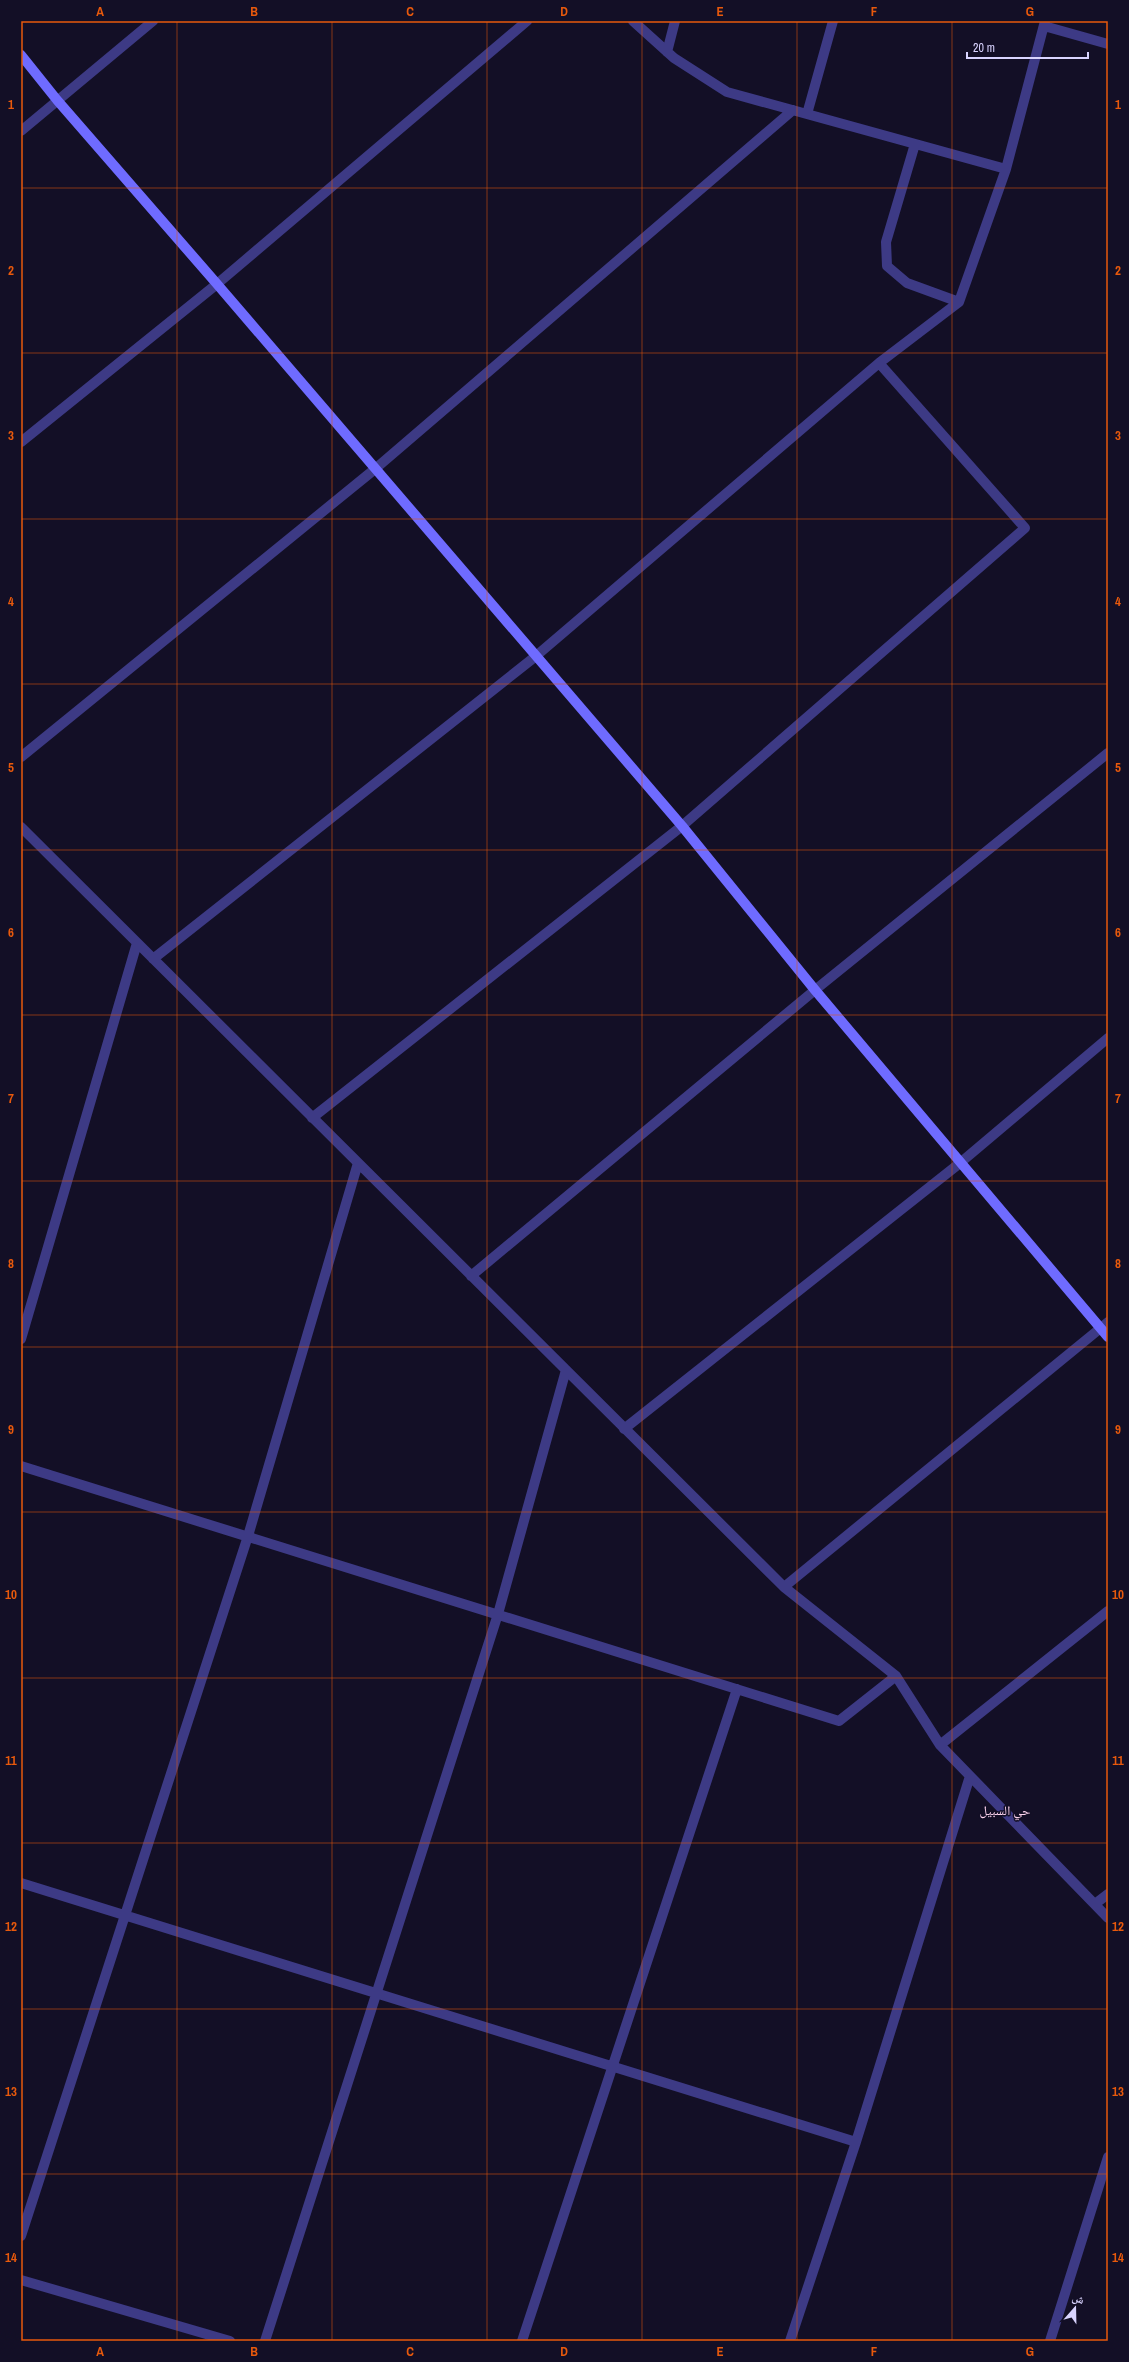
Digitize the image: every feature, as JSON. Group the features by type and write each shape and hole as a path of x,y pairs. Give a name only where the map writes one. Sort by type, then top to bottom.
{"main road":[{"path":"21,55 57,100 217,284 682,826 815,990 960,1163 1104,1325 1108,1337"}],"street":[{"path":"21,131 153,21"},
{"path":"21,442 217,284 527,21"},
{"path":"634,21 667,52 727,92 1006,169"},
{"path":"667,52 675,21"},
{"path":"808,114 833,21"},
{"path":"153,959 536,656 879,363 959,302 1006,169 1044,23 1108,44"},
{"path":"21,757 375,469 793,110"},
{"path":"916,144 886,242 887,266 907,283 959,302"},
{"path":"312,1118 682,826 1025,528 879,363"},
{"path":"471,1276 815,990 1108,753"},
{"path":"21,828 784,1587 896,1676 940,1745 1108,1918"},
{"path":"21,1339 137,943"},
{"path":"624,1429 960,1163 1108,1038"},
{"path":"21,2236 248,1536 358,1163"},
{"path":"784,1587 1104,1325"},
{"path":"264,2341 498,1614 566,1370"},
{"path":"21,1466 839,1721 896,1676"},
{"path":"940,1745 1108,1611"},
{"path":"522,2341 737,1689"},
{"path":"790,2341 856,2142 970,1776"},
{"path":"21,1883 856,2142"},
{"path":"1095,1904 1108,1894"},
{"path":"1050,2341 1108,2157"},
{"path":"21,2280 230,2341"}],"district":[{"name":"حي السبيل","path":"1005,1810"}]}
